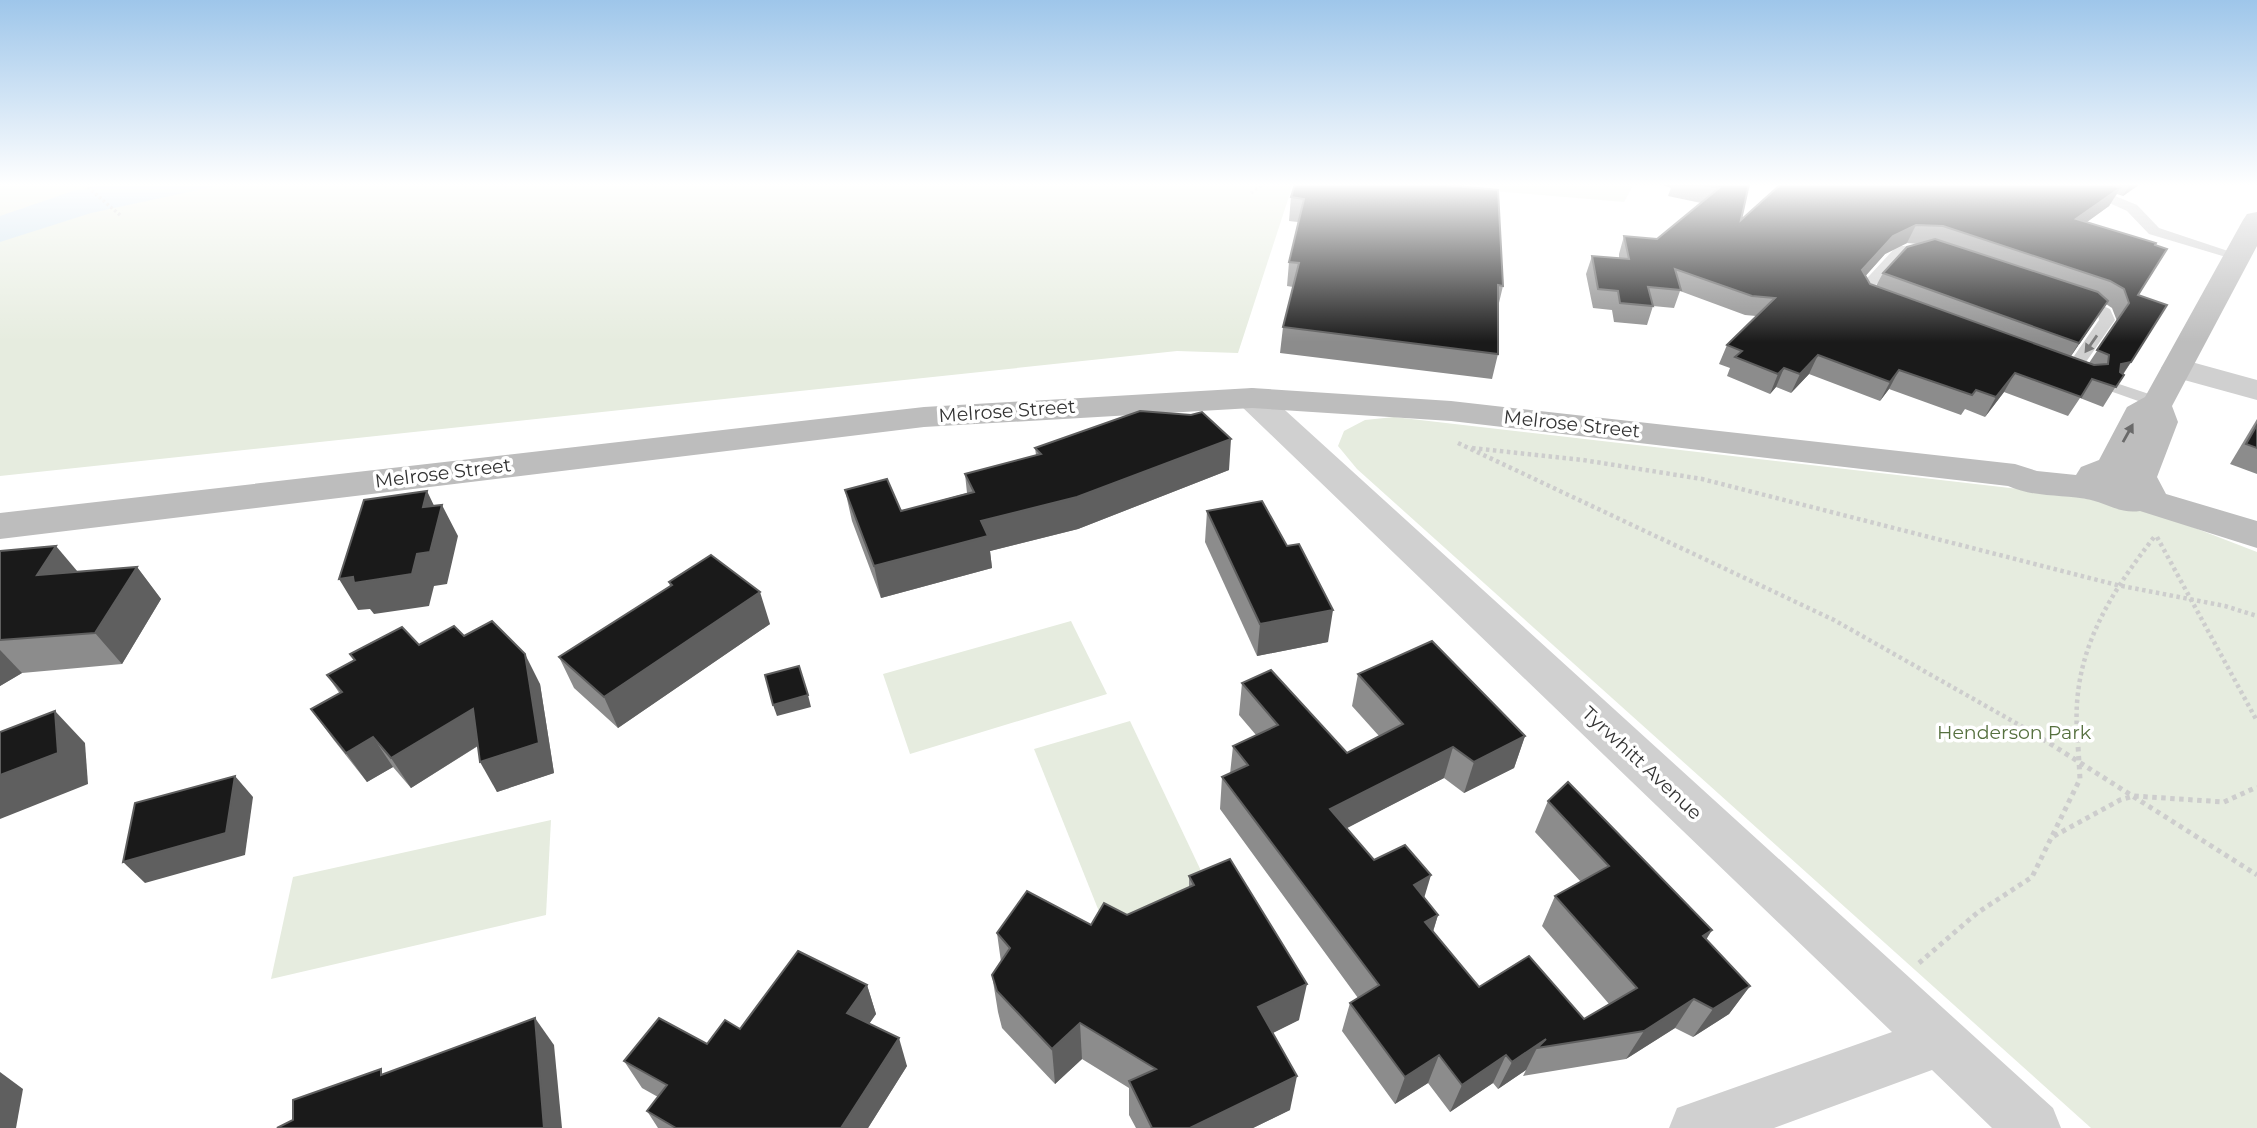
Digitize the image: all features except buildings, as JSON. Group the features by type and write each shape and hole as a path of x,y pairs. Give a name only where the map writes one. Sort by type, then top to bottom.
{"street":[{"path":"2133,493 2161,422 2157,405 2247,237"},
{"path":"2177,368 2257,390"},
{"name":"Melrose Street","path":"0,526 923,417 1252,398 1451,411 2015,475 2031,482 2133,493 2257,536"},
{"name":"Tyrwhitt Avenue","path":"1252,398 2033,1128"},
{"path":"1697,1128 1940,1041"}],"lane":[{"path":"2172,237 2236,256"},
{"path":"1894,309 1867,297 1863,290 1901,250 1913,248 1942,255"},
{"path":"2067,296 2105,312 2108,320 2065,370 2088,378"},
{"path":"2116,388 2157,405"}],"path":[{"path":"1446,437 1835,620 2046,740 2257,875"},
{"path":"1468,448 1661,470 1815,506 2117,584 2225,606 2257,616"},
{"path":"1887,992 1977,914 2032,877 2053,836 2080,779 2075,695 2101,614 2117,584 2133,493"},
{"path":"2133,493 2257,721"},
{"path":"2053,836 2120,800 2134,796 2224,802 2257,787"}],"green space":[{"path":"0,237 1276,237 1238,353 1177,351 0,476"},
{"name":"Henderson Park","path":"1394,417 2063,494 2156,513 2257,552 2257,1128 2091,1128 1357,469 1338,446 1344,431 1365,420"},
{"path":"1071,621 1107,694 910,754 883,674"},
{"path":"1130,721 1212,894 1106,929 1034,749"},
{"path":"551,820 546,915 271,979 293,877"}],"water":[{"path":"0,237 17,237 0,242"}]}
